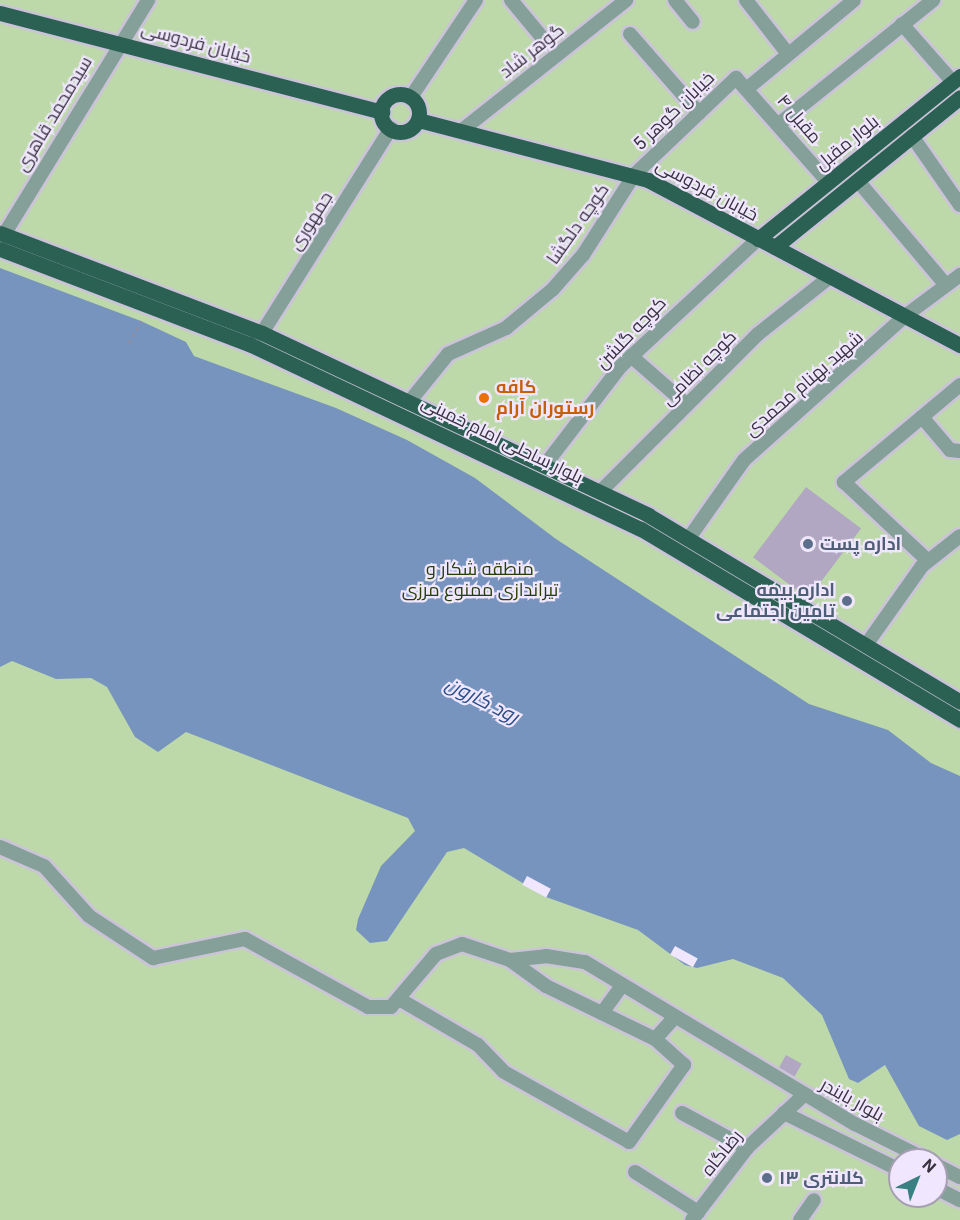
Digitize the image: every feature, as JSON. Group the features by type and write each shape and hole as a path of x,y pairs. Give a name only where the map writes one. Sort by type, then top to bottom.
{"main road":[{"name":"خیابان فردوسی","path":"0,13 382,112"},
{"name":"بلوار مقبل","path":"758,239 956,79"},
{"path":"390,97 411,97 418,120 409,129 391,128 382,112 390,97"},
{"name":"بلوار مقبل","path":"775,248 960,97"},
{"name":"خیابان فردوسی","path":"418,120 634,175 960,345"},
{"name":"بلوار ساحلی امام خمینی","path":"0,239 410,401 545,465 689,538 960,702"},
{"name":"بلوار ساحلی امام خمینی","path":"257,339 641,529 960,720"}],"street":[{"name":"سیدمحمد قاهری","path":"0,239 118,43 148,0"},
{"path":"411,97 476,0"},
{"path":"511,0 545,41"},
{"path":"675,0 693,22"},
{"path":"746,0 788,54"},
{"name":"خیابان گوهر 5","path":"634,175 699,113 788,54 854,0"},
{"path":"779,124 933,0"},
{"name":"گوهر شاد","path":"460,131 620,2"},
{"path":"902,24 956,79"},
{"path":"630,34 699,113"},
{"name":"مقبل ۴","path":"745,82 829,183"},
{"name":"جمهوری","path":"257,339 391,128"},
{"path":"912,136 960,205"},
{"name":"کوچه دلگشا","path":"410,401 448,354 506,328 553,289 583,255 634,175"},
{"path":"858,181 946,285"},
{"name":"کوچه گلشن","path":"545,465 631,356 758,239"},
{"name":"شهید بهنام محمدی","path":"689,538 744,460 905,316 960,275"},
{"name":"کوچه نظامی","path":"600,492 758,334 830,277"},
{"path":"631,356 687,405"},
{"path":"928,561 844,482 960,385"},
{"path":"922,417 950,450 960,452"},
{"path":"866,645 928,561 960,536"},
{"path":"0,847 44,866 90,916 153,958 245,939 277,952 368,1007 390,1007 436,954 462,944 510,960 546,986 655,1039 684,1065 629,1142 504,1072 478,1045 399,999"},
{"path":"510,960 546,956 585,962 805,1094"},
{"path":"602,1013 622,985"},
{"path":"655,1039 675,1017"},
{"name":"بلوار بایندر","path":"784,1113 805,1094 905,1148"},
{"path":"682,1113 747,1148"},
{"path":"784,1113 888,1164"},
{"name":"رضاگاه","path":"695,1216 747,1148 784,1113"},
{"path":"635,1172 695,1216"},
{"path":"800,1220 814,1200"}],"path":[{"path":"129,343 141,321"}],"green space":[{"name":"منطقه شکار و تیراندازی ممنوع مرزی","path":"0,0 960,0 960,1220 0,1220"}],"water":[{"name":"رود کارون","path":"0,268 141,321 186,342 194,356 336,408 407,440 475,478 556,539 809,704 888,730 931,763 960,776 960,1134 947,1140 919,1126 885,1065 858,1083 849,1079 822,1015 783,978 733,959 697,968 685,965 638,930 546,897 464,848 447,852 387,941 370,943 356,930 358,919 381,866 415,831 408,818 186,732 158,752 135,737 107,687 91,678 56,679 12,661 0,667"}],"pier":[{"path":"527,876 551,889 546,898 522,885"},
{"path":"675,946 698,959 693,967 670,955"}],"building":[{"name":"اداره پست","path":"806,487 861,529 808,599 753,557"},
{"path":"786,1055 802,1064 794,1077 779,1068"}],"place":[{"name":"کافه رستوران آرام","path":"484,398"},
{"name":"اداره پست","path":"808,544"},
{"name":"اداره بیمه تامین اجتماعی","path":"847,601"},
{"name":"کلانتری ۱۳","path":"767,1178"}]}
